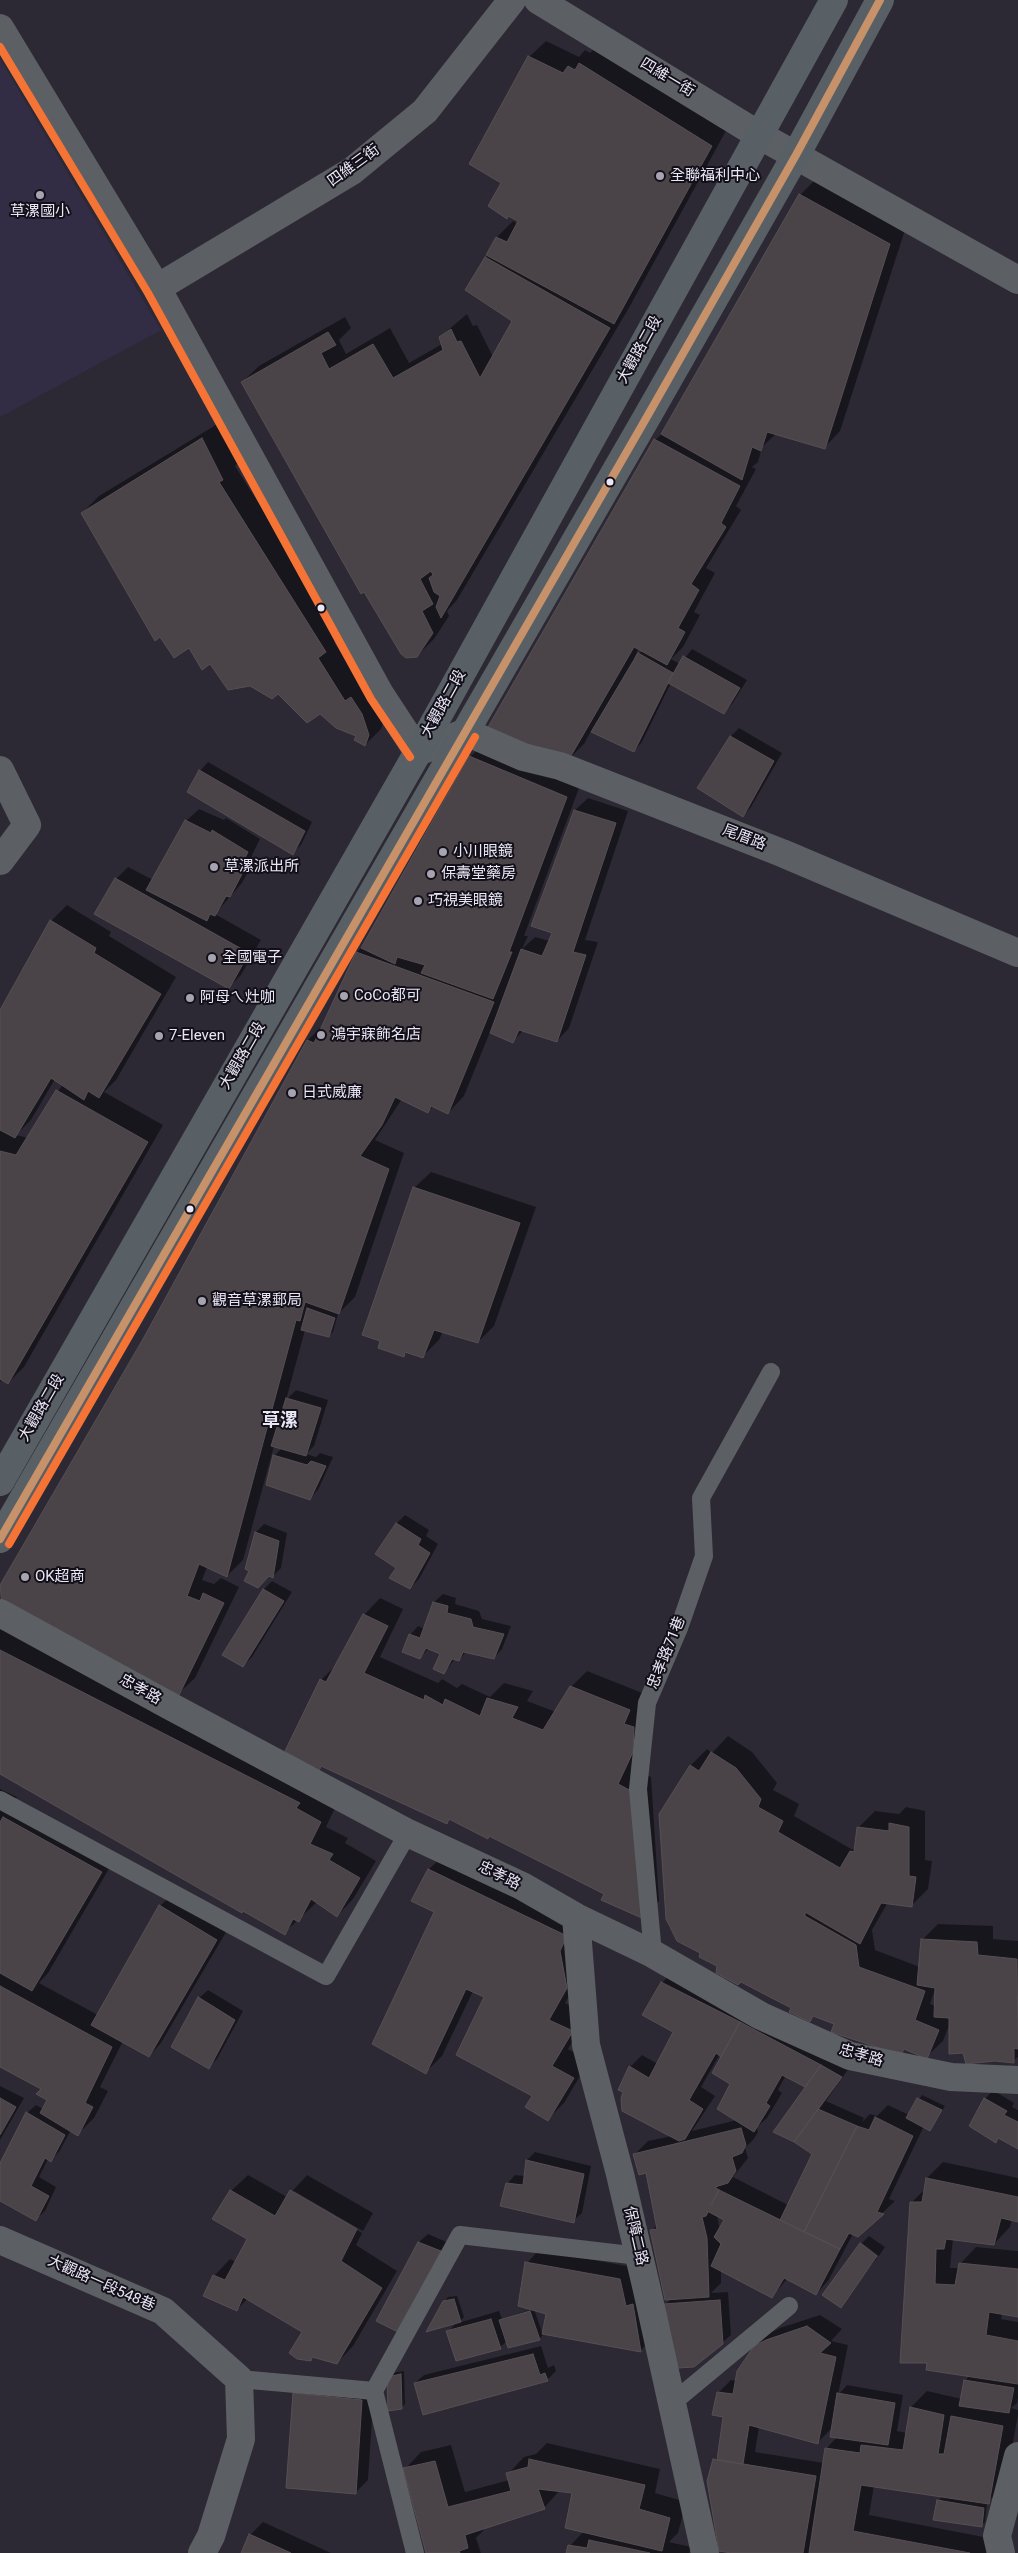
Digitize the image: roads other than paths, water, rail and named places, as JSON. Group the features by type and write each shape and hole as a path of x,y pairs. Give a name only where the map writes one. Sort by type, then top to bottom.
{"main road":[{"name":"大觀路二段","path":"0,1482 418,752 834,0"},
{"name":"大觀路二段","path":"0,1539 796,156 880,0"}],"street":[{"name":"四維三街","path":"157,288 352,172 425,111 512,0"},
{"name":"四維一街","path":"538,0 759,135 1018,280"},
{"path":"0,28 157,288 380,694 418,752 466,732"},
{"name":"尾厝路","path":"466,732 523,757 560,766 782,853 1018,953"},
{"path":"0,770 27,825 0,861"},
{"name":"忠孝路","path":"0,1613 408,1833 522,1886 576,1917 653,1954 762,2016 850,2056 951,2077 1018,2080"},
{"name":"保障二路","path":"576,1917 586,2046 639,2256 705,2553"},
{"name":"大觀路一段548巷","path":"0,2240 163,2311 239,2379"},
{"path":"202,2553 211,2536 241,2439 239,2379"},
{"path":"1001,2553 997,2536 1018,2456"}],"lane":[{"name":"忠孝路71巷","path":"653,1954 638,1789 647,1703 678,1628 704,1556 700,1498 771,1372"},
{"path":"0,1800 326,1976 408,1833"},
{"path":"415,2553 374,2391 460,2235 639,2256"},
{"path":"671,2404 789,2306"},
{"path":"239,2379 374,2391"}],"place":[{"name":"全聯福利中心","path":"660,176"},
{"name":"草漯國小","path":"40,195"},
{"name":"小川眼鏡","path":"443,852"},
{"name":"草漯派出所","path":"214,867"},
{"name":"保壽堂藥房","path":"431,874"},
{"name":"巧視美眼鏡","path":"418,901"},
{"name":"全國電子","path":"212,958"},
{"name":"CoCo都可","path":"344,996"},
{"name":"阿母ㄟ灶咖","path":"190,998"},
{"name":"鴻宇寐飾名店","path":"321,1035"},
{"name":"7-Eleven","path":"159,1036"},
{"name":"日式威廉","path":"292,1093"},
{"name":"觀音草漯郵局","path":"202,1301"},
{"name":"OK超商","path":"25,1577"}],"district":[{"name":"草漯","path":"280,1421"}]}
